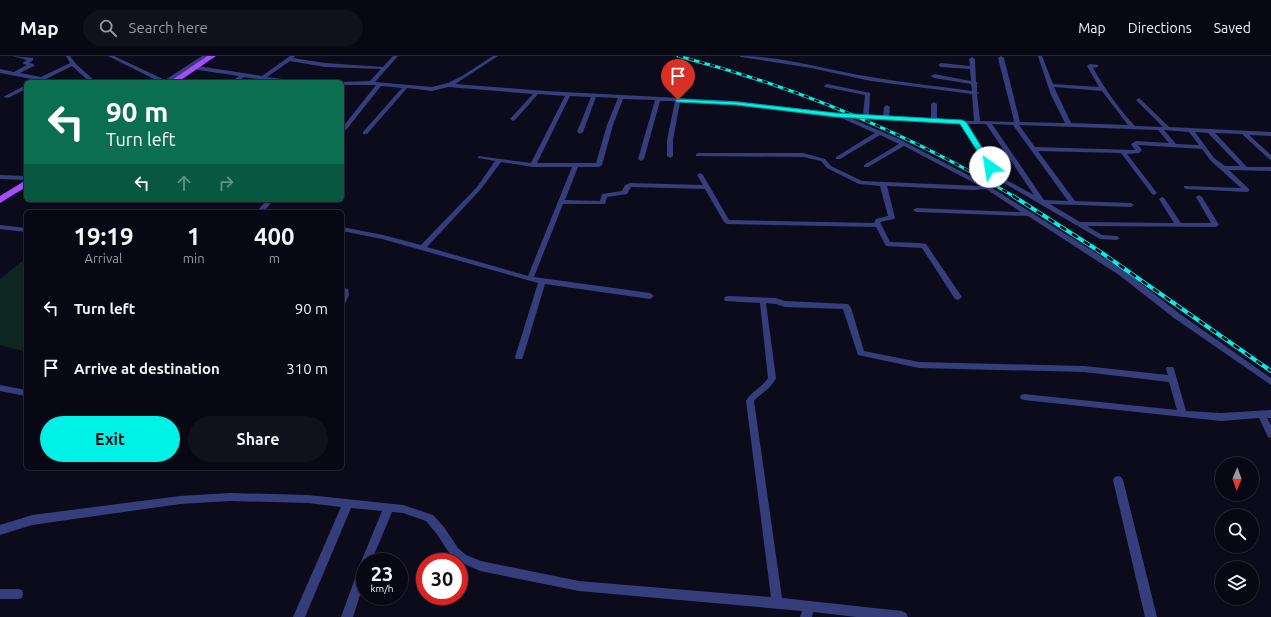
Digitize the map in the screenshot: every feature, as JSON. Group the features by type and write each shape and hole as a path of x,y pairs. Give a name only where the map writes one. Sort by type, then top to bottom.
{"main road":[{"path":"176,80 212,56"},
{"path":"0,194 24,180"},
{"path":"0,200 24,181"}],"street":[{"path":"14,56 31,58 25,63 32,65 14,74"},
{"path":"68,56 73,64 91,80"},
{"path":"110,56 161,80"},
{"path":"168,80 205,56"},
{"path":"180,80 216,56"},
{"path":"371,83 383,68 396,56"},
{"path":"344,83 371,83 432,89 448,85 464,77 496,56"},
{"path":"741,56 811,66 871,79 976,93"},
{"path":"1040,56 1050,85 1069,125"},
{"path":"264,77 291,58 325,65 383,68"},
{"path":"1001,58 1015,123 1072,203"},
{"path":"972,59 976,93 977,123"},
{"path":"0,71 42,79 73,64"},
{"path":"941,65 973,68"},
{"path":"1096,66 1090,66 1102,89 1113,105 1133,127"},
{"path":"198,68 278,80"},
{"path":"236,80 244,74"},
{"path":"934,76 975,83"},
{"path":"344,88 349,83"},
{"path":"344,129 380,84"},
{"path":"448,85 568,95 737,103 836,115 934,121 1167,128 1271,134"},
{"path":"1050,85 1102,89"},
{"path":"364,132 406,86"},
{"path":"827,86 868,94 866,116"},
{"path":"6,97 24,88"},
{"path":"513,119 536,93"},
{"path":"533,165 568,95"},
{"path":"580,132 594,96"},
{"path":"480,157 533,165 599,165 610,125 621,97"},
{"path":"641,159 658,99"},
{"path":"670,156 670,140 678,100"},
{"path":"1139,100 1167,128"},
{"path":"934,104 934,121"},
{"path":"886,118 887,107"},
{"path":"836,115 903,144 987,187 1122,273 1177,316 1271,382"},
{"path":"962,122 999,178 1080,224 1100,238 1117,238"},
{"path":"988,123 1042,202"},
{"path":"1159,128 1174,145"},
{"path":"1186,187 1247,190 1212,159 1191,130"},
{"path":"1209,130 1246,169"},
{"path":"1243,132 1271,158"},
{"path":"838,158 879,133"},
{"path":"1033,149 1139,152 1134,144 1136,143 1202,147"},
{"path":"866,166 903,144"},
{"path":"1122,151 1154,193"},
{"path":"698,155 803,155 823,160 829,167 861,183 974,188 987,187"},
{"path":"422,248 479,188 500,160"},
{"path":"530,279 575,166"},
{"path":"1223,168 1271,169"},
{"path":"700,175 727,222 878,225"},
{"path":"0,177 24,179"},
{"path":"883,184 892,218 878,220 878,225 888,244 919,244 924,246 958,297"},
{"path":"561,202 603,203 604,195 625,193 630,185 706,187"},
{"path":"1080,224 1216,225 1199,197"},
{"path":"1162,199 1179,225"},
{"path":"261,210 269,202"},
{"path":"1042,202 1131,205"},
{"path":"916,210 1028,214"},
{"path":"0,226 24,230"},
{"path":"344,229 383,237 542,282 650,296"},
{"path":"519,357 542,282"},
{"path":"728,299 776,302 785,304 845,306 847,308 861,353 912,364 1084,369 1173,378"},
{"path":"763,304 772,378 769,386 753,395 750,401 777,603"},
{"path":"1170,369 1183,414"},
{"path":"0,388 24,393"},
{"path":"1024,397 1221,417 1271,414"},
{"path":"1261,414 1271,434"},
{"path":"1118,480 1151,617"},
{"path":"0,530 32,520 180,500 238,497 308,499 403,509 429,518 440,530 454,551 462,558 480,566 579,586 777,603 807,612 902,617"},
{"path":"299,617 348,503"},
{"path":"369,553 389,507"},
{"path":"347,617 356,590"},
{"path":"0,594 18,594"}],"green space":[{"path":"24,260 24,351 0,345 0,279"}],"railway":[{"path":"678,56 766,82 851,114 934,153 1015,197"},
{"path":"1013,196 1102,253 1271,371"}],"route":[{"path":"678,100 737,103 836,115 962,122 990,167"}]}
